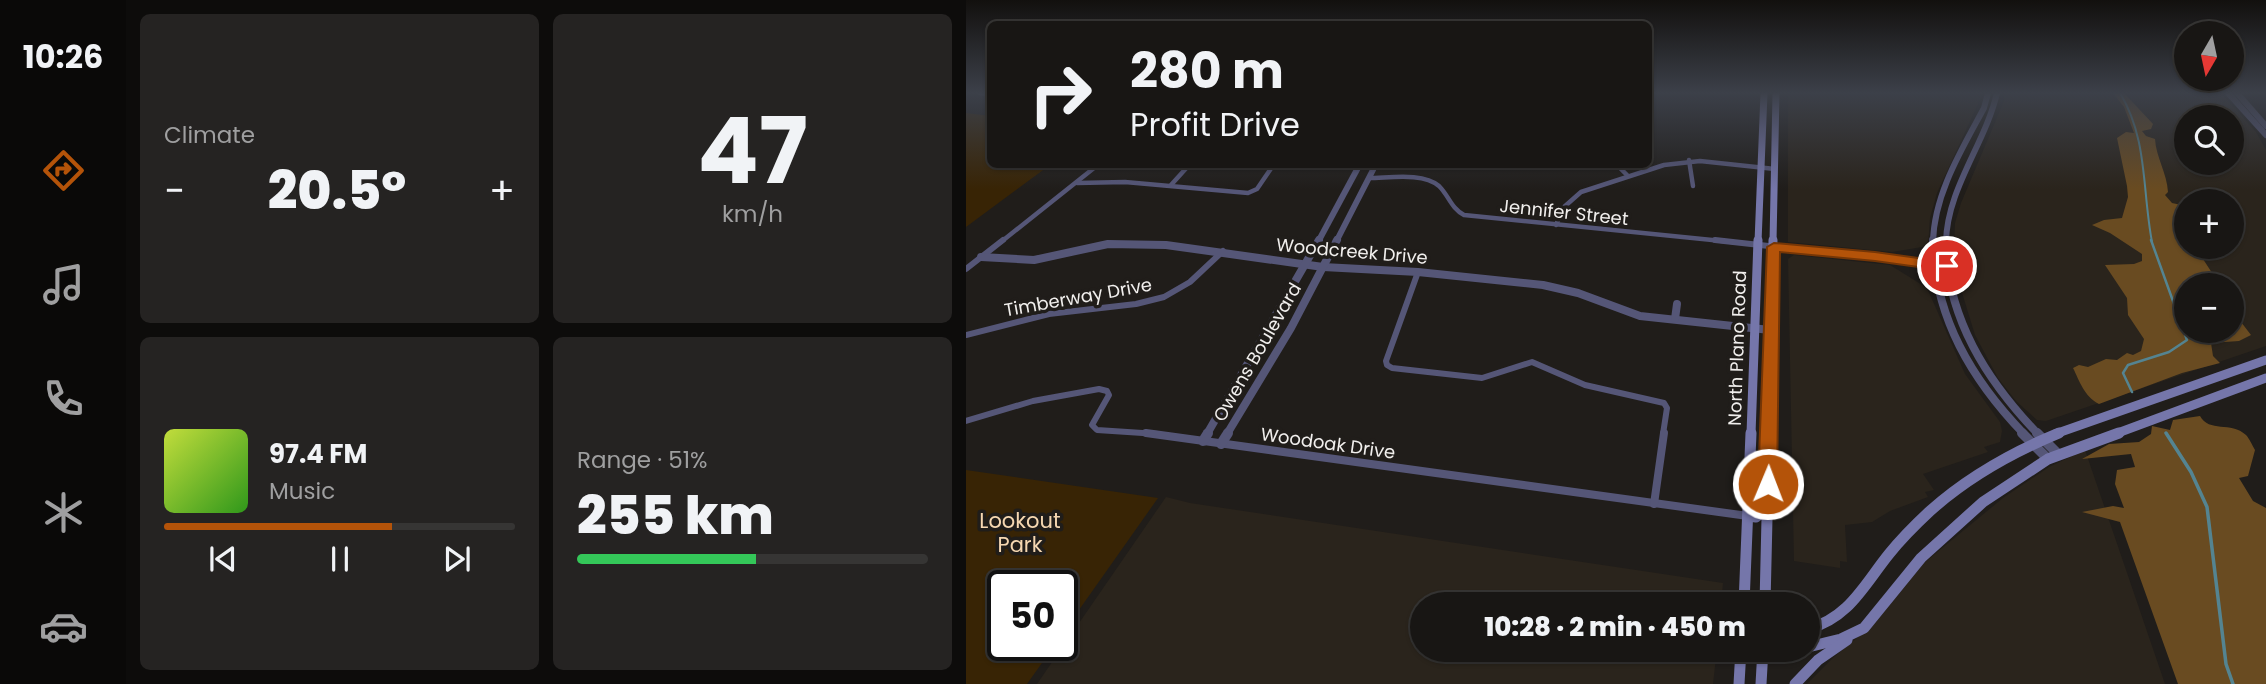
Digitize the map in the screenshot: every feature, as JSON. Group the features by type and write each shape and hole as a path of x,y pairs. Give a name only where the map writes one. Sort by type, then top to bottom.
{"main road":[{"name":"North Plano Road","path":"1745,592 1764,125"},
{"name":"North Plano Road","path":"1765,592 1776,125"},
{"path":"1820,625 1843,614 1890,554 1948,496 2011,453 2077,424 2266,360"},
{"path":"1795,684 1818,660 1864,628 1921,558 1983,502 2053,457 2266,378"},
{"path":"1748,516 1756,517 1768,507"},
{"path":"1820,644 1864,628"},
{"path":"1738,684 1740,662"},
{"path":"1761,684 1762,662"}],"street":[{"path":"1975,125 1942,194 1934,228 1935,264 1943,306 1956,344 1984,390 2053,457"},
{"path":"1986,125 1949,216 1947,266 1958,317 1969,344 2037,441"},
{"path":"1966,145 1976,148"},
{"path":"1689,160 1693,186"},
{"path":"1556,225 1564,207 1581,192 1664,165 1689,160 1775,169"},
{"path":"966,269 1094,168"},
{"path":"1171,185 1186,168"},
{"path":"1077,183 1125,181 1252,192 1271,168"},
{"name":"Owens Boulevard","path":"1203,441 1358,168"},
{"name":"Owens Boulevard","path":"1222,444 1292,328 1374,168"},
{"path":"1620,168 1628,176"},
{"name":"Jennifer Street","path":"1369,178 1413,179 1436,183 1452,209 1464,215 1947,266"},
{"path":"1938,213 1949,216"},
{"name":"Woodcreek Drive","path":"981,257 1034,260 1089,247 1124,243 1223,251 1323,267 1418,272 1558,287 1632,314 1770,330"},
{"name":"Timberway Drive","path":"966,335 1061,312 1130,304 1163,297 1179,290 1199,275 1223,251"},
{"path":"1418,272 1386,361 1387,365 1482,378 1531,362 1595,388 1664,403 1667,408 1654,504"},
{"path":"1675,319 1677,304"},
{"path":"1956,344 1969,344"},
{"name":"Woodoak Drive","path":"966,421 1033,401 1099,389 1107,391 1109,395 1092,428 1748,516"}],"shaded area":[{"path":"1788,125 1968,125 1937,193 1930,218 1928,246 1892,252 1788,242"},
{"path":"1994,125 2174,125 2174,175 2244,175 2244,125 2250,125 2266,150 2266,346 2046,421 2037,420 2016,401 1998,378 1975,335 1955,270 1955,223"},
{"path":"2131,125 2153,125 2151,129 2142,131 2146,136 2155,139 2167,185 2168,192 2165,195 2174,203 2174,259 2203,259 2212,273 2174,273 2174,343 2211,343 2213,356 2220,363 2182,373 2099,404 2086,393 2073,368 2079,365 2088,367 2106,359 2117,360 2127,353 2133,355 2141,351 2144,339 2128,315 2127,298 2105,265 2134,264 2142,261 2142,254 2110,233 2092,225 2104,220 2122,218 2128,197 2117,138 2126,132 2134,133"},
{"path":"1794,255 1890,265 1927,288 1965,374 2000,422 2002,431 2000,442 1984,447 1988,452 1923,474 1934,490 1925,492 1928,497 1890,511 1872,522 1845,525 1847,562 1840,561 1840,568 1794,561 1788,259"},
{"path":"2244,326 2251,335 2244,338"},
{"path":"2200,416 2209,424 2240,431 2247,436 2255,450 2248,476 2239,478 2253,501 2266,508 2266,684 2178,684 2120,522 2082,512 2113,506 2124,508 2115,484 2117,470 2135,467 2131,454 2082,459 2109,444 2139,442 2151,434 2152,426 2170,430 2173,420"},
{"path":"2085,450 2165,684 1807,684 1876,622 1924,563 2003,498 2049,467"},
{"path":"1166,497 1190,503 1723,583 1722,592 1410,592 1410,662 1716,662 1713,684 1037,684 1053,661 1078,661 1078,625"}],"green space":[{"path":"966,125 987,125 987,168 1046,168 966,227"},
{"name":"Lookout Park","path":"966,470 1158,498 1078,611 1078,570 987,570 987,661 1043,661 1027,684 966,684"}],"waterway":[{"path":"2134,125 2143,165 2152,242"},
{"path":"2132,392 2123,373 2128,365 2169,352 2187,340 2151,240"},
{"path":"2166,433 2191,472 2207,507 2226,664 2233,684"}],"route":[{"path":"1768,484 1774,247 1947,266"}]}
